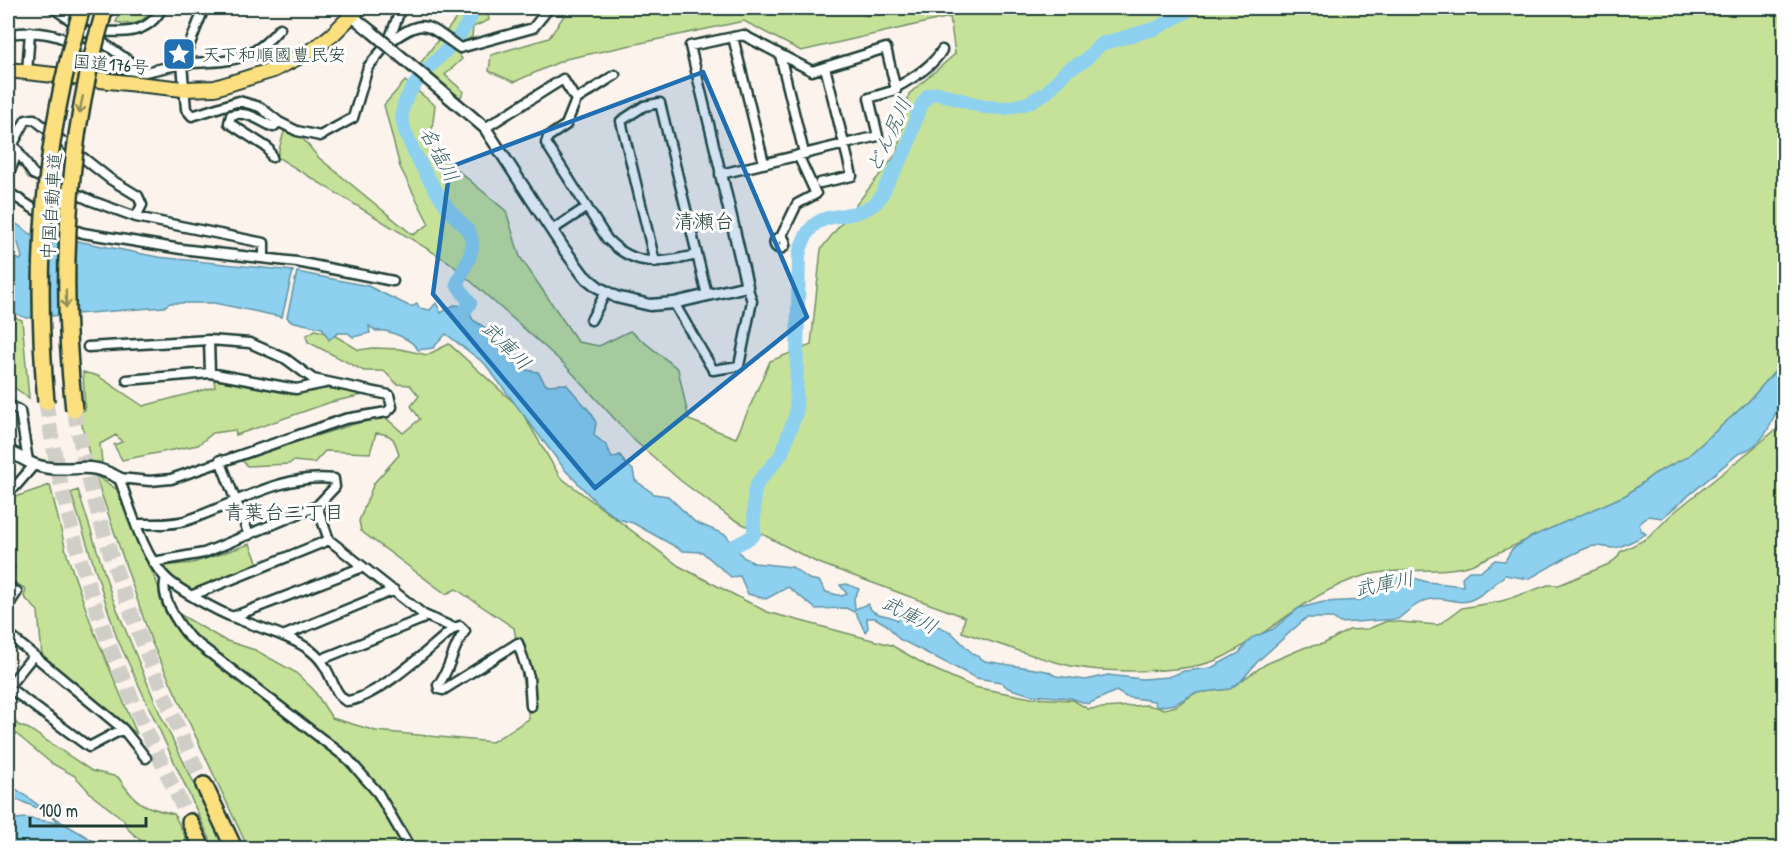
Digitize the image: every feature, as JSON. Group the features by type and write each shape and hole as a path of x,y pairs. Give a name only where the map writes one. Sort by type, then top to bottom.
{"highway":[{"name":"中国自動車道","path":"46,402 39,285 44,198 56,114 82,8"},
{"name":"中国自動車道","path":"74,410 67,331 68,205 78,120 105,8"},
{"name":"国道176号","path":"8,70 183,89 215,87 247,79 302,47 350,10"},
{"path":"204,785 234,849"},
{"path":"190,822 202,849"}],"street":[{"path":"53,8 144,72"},
{"path":"86,30 126,33 140,29 150,24 162,8"},
{"path":"204,8 182,64 186,110 192,116 239,100 260,107 279,122 297,131 320,136 353,118 368,68 388,43 401,8"},
{"path":"388,43 416,25 443,36 460,48 533,28 544,9"},
{"path":"350,10 372,32 485,128 584,276 606,292 616,297 650,305 674,303 747,286"},
{"path":"8,34 30,32 60,37 115,68 144,72 182,64 221,63 246,56 267,43 280,28"},
{"path":"27,72 30,32"},
{"path":"674,303 713,370 739,366 752,301 690,46 743,35 812,71 886,48 895,88"},
{"path":"733,37 764,164"},
{"path":"721,174 878,136 869,98 896,90 895,88 914,79 923,68 938,58 942,50"},
{"path":"780,55 801,154 816,194 797,204 781,237"},
{"path":"820,183 852,176 825,67"},
{"path":"615,75 576,100 567,125 548,137 546,143 607,239 620,252 640,260 655,262 696,255"},
{"path":"485,128 563,79 576,100"},
{"path":"655,262 621,122 644,106 660,103 707,295"},
{"path":"272,158 268,148 229,123 231,115 238,112 249,114 273,127 279,122"},
{"path":"8,176 26,120 34,118 110,179 138,196 142,205 136,217"},
{"path":"8,130 16,148 33,174 136,217 198,232 264,243 264,257"},
{"path":"8,192 57,224 72,230 181,249 264,257 393,281"},
{"path":"552,230 587,207"},
{"path":"591,320 606,292"},
{"path":"209,340 210,373"},
{"path":"8,450 31,463 52,469 87,466 104,470 119,478 150,481 171,479 220,460 287,441 345,419 387,412 392,407 389,395 313,379 286,359 258,345 209,340 88,346"},
{"path":"127,380 210,373 296,389 330,382"},
{"path":"8,404 20,411 31,463 15,488 8,489"},
{"path":"220,460 249,535"},
{"path":"137,524 186,520 294,479 314,477 334,479 335,487 317,506 204,553 153,562"},
{"path":"119,478 153,562 166,578 232,617 305,646 322,659 330,672 338,696 346,701 353,701 405,670 454,628 460,626 465,631 456,642 444,677 438,685 439,690 443,690 518,643 529,677 531,706"},
{"path":"317,506 329,540 424,615 454,628"},
{"path":"193,595 329,540"},
{"path":"232,617 363,567"},
{"path":"166,578 164,591 175,617 189,637 348,759 378,793 410,849"},
{"path":"8,587 17,591 8,606"},
{"path":"283,636 394,590"},
{"path":"322,659 422,619 424,615"},
{"path":"8,634 33,657 123,729 146,758"},
{"path":"33,657 8,687 89,747 123,729"}],"highlighted area":[{"path":"703,72 807,317 595,488 433,294 450,167"}],"green space":[{"path":"121,8 154,8 142,20 128,24 116,22"},
{"path":"464,8 487,8 489,20 473,27 472,37 460,44 445,33"},
{"path":"569,8 853,8 867,16 874,8 1008,8 1010,10 1014,8 1784,8 1784,361 1748,402 1687,457 1654,474 1626,495 1471,565 1445,570 1390,571 1363,576 1343,583 1307,603 1221,658 1189,667 1147,671 1105,670 1071,666 1043,659 962,632 965,617 816,562 731,518 681,481 635,441 564,364 449,262 277,157 285,128 304,140 318,157 413,235 429,224 400,167 384,105 405,81 435,105 430,147 506,211 520,257 578,342 599,346 630,331 678,369 689,420 736,438 770,361 811,345 821,249 897,153 909,94 955,54 950,17 801,51 744,21 566,59 514,82 489,71 491,55 549,38"},
{"path":"438,40 456,50 462,59 445,75 464,92 460,98 419,65"},
{"path":"8,315 22,320 29,398 8,383"},
{"path":"315,330 332,334 359,350 400,349 427,355 449,344 519,407 560,477 679,566 767,612 891,645 929,667 974,687 1031,698 1073,700 1088,709 1147,705 1164,709 1176,706 1195,693 1229,689 1266,664 1306,647 1323,644 1349,630 1368,629 1387,621 1438,625 1462,608 1502,601 1548,585 1559,585 1609,564 1618,557 1620,552 1648,538 1672,514 1778,428 1784,419 1784,848 429,848 425,843 395,848 248,848 152,643 95,475 118,490 173,622 181,615 224,640 255,650 295,672 313,689 332,718 376,731 492,742 529,719 514,628 456,589 446,594 361,531 359,521 374,483 399,455 390,436 376,433 370,453 325,451 314,463 293,461 289,464 247,466 241,459 361,422 386,418 403,433 420,419 411,406 419,396 410,385 397,384 384,371 364,371 308,342 306,336"},
{"path":"83,372 98,376 143,406 215,387 214,380 300,391 338,388 363,395 331,402 236,435 235,430 213,433 198,445 122,460 114,445 122,442 116,435 100,444 102,462 91,462 79,412 85,410"},
{"path":"50,485 67,555 93,629 137,734 42,656 38,611 24,597 26,589 12,581 15,567 8,561 8,495 18,496"},
{"path":"78,490 112,597 160,714 226,848 214,848 117,638 71,493"},
{"path":"250,544 258,564 194,591 175,579 163,566 193,563"},
{"path":"8,713 18,725 29,729 92,771 118,777 135,799 141,803 174,814 191,848 149,848 129,830 123,819 94,797 75,776 51,763 8,727"}],"water":[{"path":"8,218 31,234 45,238 62,238 158,257 293,271 282,317 214,303 170,303 164,307 26,318 14,313 8,306 8,267 12,265 11,255 20,260 22,258 18,242 9,237"},
{"name":"武庫川","path":"297,272 368,286 409,306 417,303 419,308 430,310 436,303 441,313 454,305 466,306 473,320 500,337 501,354 513,355 526,370 538,372 546,385 566,384 592,414 596,423 594,435 607,446 612,458 620,455 633,470 635,480 654,494 668,496 695,522 726,535 743,557 754,563 792,567 809,579 819,581 826,592 842,596 847,594 840,585 847,584 859,589 854,598 855,609 868,604 873,611 898,620 900,617 895,608 902,609 921,618 919,624 923,628 938,626 951,632 972,653 985,661 1086,680 1108,675 1142,679 1168,677 1184,671 1211,668 1239,653 1251,638 1273,629 1299,608 1324,602 1362,600 1376,591 1386,578 1411,577 1427,582 1463,586 1462,577 1469,571 1481,571 1495,560 1505,561 1512,549 1531,537 1626,495 1654,474 1687,457 1748,402 1784,361 1784,410 1781,414 1776,412 1770,426 1758,443 1738,454 1662,518 1649,516 1639,524 1641,530 1646,534 1624,545 1615,548 1590,547 1528,579 1505,575 1476,598 1467,601 1430,599 1413,607 1398,619 1340,623 1333,618 1306,618 1230,689 1195,693 1175,704 1157,707 1154,701 1126,697 1116,691 1088,704 1071,698 1031,695 1008,688 1001,682 976,678 899,639 887,625 875,618 867,618 868,628 865,632 856,613 846,608 816,609 788,587 766,599 748,594 740,576 731,577 702,552 683,551 633,523 618,519 596,502 566,471 485,364 446,334 433,348 418,350 400,336 376,331 369,326 370,333 353,337 348,333 338,333 329,340 322,328 290,321 287,317"},
{"path":"8,783 63,823 106,848 8,848 8,820 25,818 59,823 45,811 8,796"}],"waterway":[{"name":"名塩川","path":"458,321 470,303 457,284 470,255 472,239 467,229 442,200 419,161 406,133 402,113 406,99 414,85 459,35 474,8"},
{"name":"どん尻川","path":"723,551 754,534 754,493 758,482 781,455 796,413 799,255 812,227 829,218 861,211 878,201 906,150 918,112 929,95 938,93 984,107 1006,108 1028,103 1047,92 1067,70 1084,61 1101,44 1157,28 1193,8"}],"tunnel":[{"path":"46,402 63,494 98,614 128,689 190,822"},
{"path":"74,410 97,508 127,602 163,694 204,785"}],"place":[{"name":"天下和順國豊民安","path":"179,54"}],"district":[{"name":"清瀬台","path":"704,220"},
{"name":"青葉台二丁目","path":"284,511"}]}
